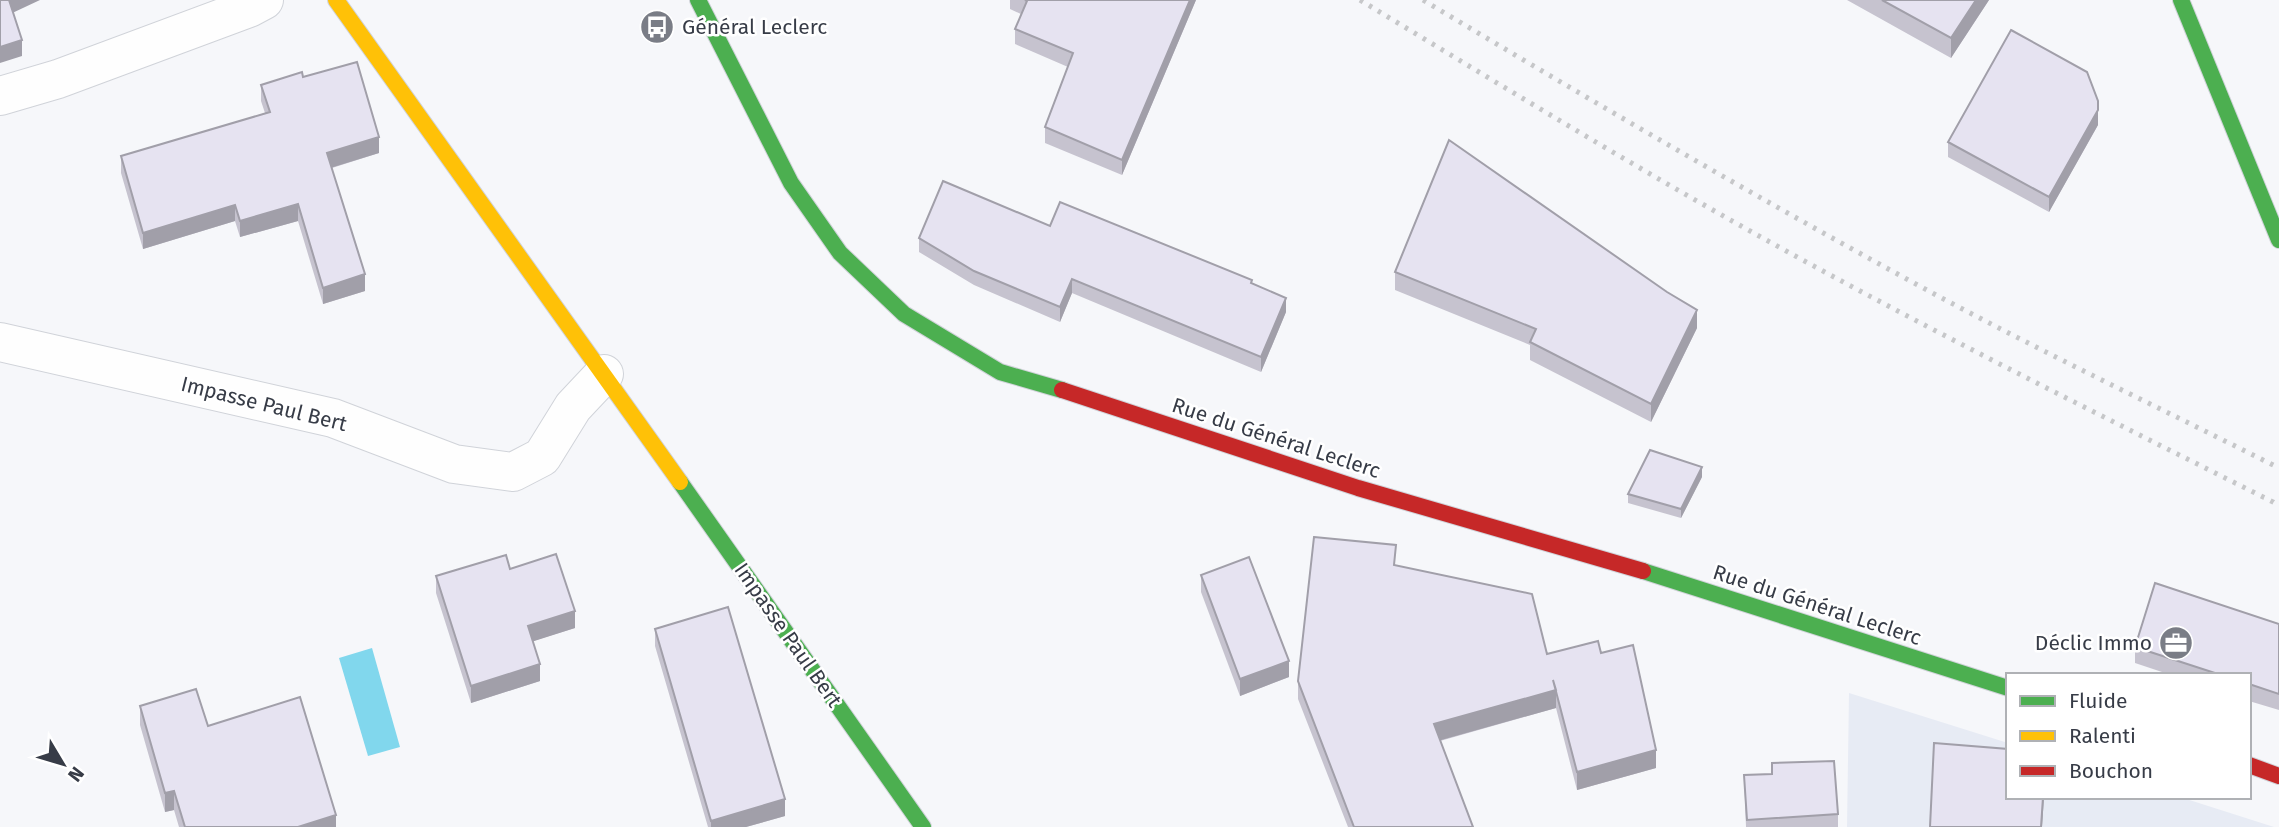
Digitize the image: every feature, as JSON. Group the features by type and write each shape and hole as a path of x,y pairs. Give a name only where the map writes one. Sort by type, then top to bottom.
{"street":[{"path":"0,96 58,79 264,0"},
{"name":"Impasse Paul Bert","path":"336,0 923,827"},
{"name":"Rue du Général Leclerc","path":"698,0 791,183 840,253 904,314 1000,372 1107,404 1358,488 1589,554 2006,687"},
{"path":"2181,0 2279,240"},
{"name":"Impasse Paul Bert","path":"0,342 333,418 454,464 513,472 542,457 573,407 604,374"},
{"path":"2251,766 2279,776"}],"shaded area":[{"path":"1849,693 2006,742 2006,799 2186,799 2274,827 1847,827"}],"water":[{"path":"372,648 400,747 368,756 339,658"}],"building":[{"path":"0,0 9,0 22,40 0,47"},
{"path":"1025,0 1190,0 1122,160 1045,127 1073,53 1015,29 1027,1"},
{"path":"1882,0 1976,0 1951,38"},
{"path":"2011,30 2087,72 2098,101 2098,110 2049,197 1948,142"},
{"path":"357,62 379,137 327,153 365,274 323,288 298,204 240,221 235,205 143,233 121,156 270,112 261,85 302,72 303,77"},
{"path":"1449,140 1667,292 1697,310 1651,404 1530,342 1536,329 1395,272"},
{"path":"943,181 1050,226 1060,202 1252,280 1251,283 1286,298 1261,357 1072,279 1060,307 974,271 919,238"},
{"path":"1650,450 1702,467 1681,509 1628,494"},
{"path":"1314,537 1396,545 1394,565 1532,594 1547,654 1598,641 1601,653 1633,645 1656,750 1577,772 1556,690 1434,724 1473,827 1354,827 1298,681"},
{"path":"556,554 575,611 528,626 540,664 471,686 436,576 506,555 510,569"},
{"path":"1249,557 1289,661 1240,679 1201,575"},
{"path":"2155,583 2279,624 2279,694 2251,685 2251,673 2215,673 2135,647"},
{"path":"728,607 785,799 711,821 655,629"},
{"path":"196,689 208,726 300,697 336,815 298,827 185,827 174,791 165,793 140,706"},
{"path":"1934,743 2006,749 2006,799 2043,799 2041,827 1930,827"},
{"path":"1834,761 1838,814 1747,820 1744,775 1772,774 1772,763"}],"railway":[{"path":"1360,0 1546,113 1801,259 2279,505"},
{"path":"1423,0 1679,151 1938,296 2279,468"}],"traffic: fast":[{"path":"698,0 791,183 840,253 904,314 1000,372 1062,390"},
{"path":"2181,0 2279,240"},
{"path":"680,482 923,827"},
{"path":"1643,571 2006,687"}],"traffic: slow":[{"path":"336,0 680,482"}],"traffic: jam":[{"path":"1062,390 1358,488 1643,571"},
{"path":"2251,766 2279,776"}],"place":[{"name":"Général Leclerc","path":"657,27"},
{"name":"Déclic Immo","path":"2176,643"}]}
